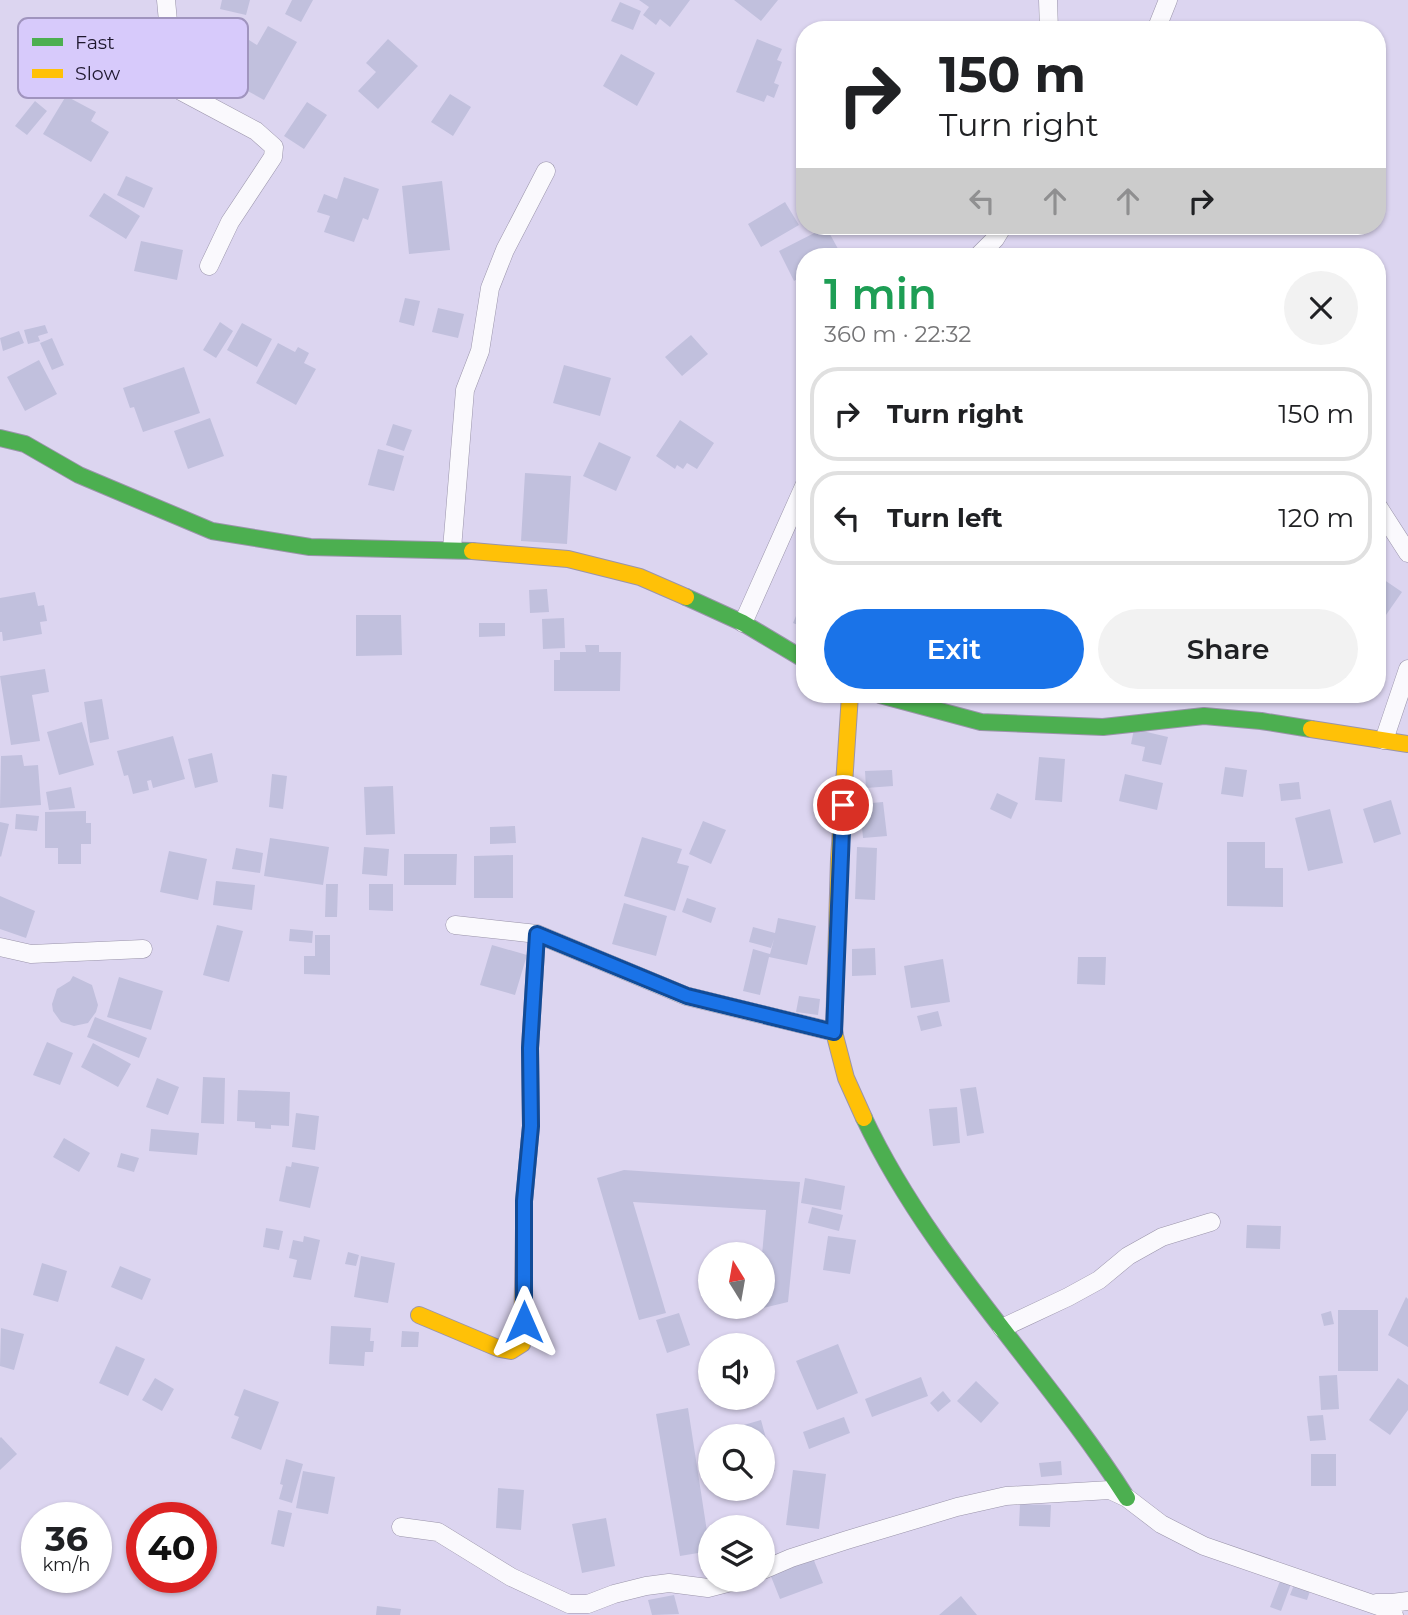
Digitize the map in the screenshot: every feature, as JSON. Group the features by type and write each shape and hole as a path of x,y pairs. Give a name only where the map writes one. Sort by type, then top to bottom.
{"street":[{"path":"166,0 168,18"},
{"path":"1048,0 1049,21"},
{"path":"1160,21 1168,0"},
{"path":"194,98 256,131 274,148 273,158 230,222 209,266"},
{"path":"452,549 465,390 480,351 490,288 505,250 546,171"},
{"path":"986,248 997,235"},
{"path":"0,439 25,444 79,475 212,531 310,547 452,549 568,559 640,577 743,623 796,655"},
{"path":"743,623 796,504"},
{"path":"1386,519 1408,553"},
{"path":"1384,740 1408,668"},
{"path":"849,703 839,859 834,1032 846,1078 882,1155 925,1226 1097,1451 1127,1498"},
{"path":"910,703 981,722 1103,727 1204,716 1408,744"},
{"path":"456,925 537,934 687,996 834,1032"},
{"path":"419,1315 500,1349 511,1351 522,1344 524,1201 531,1126 530,1048 537,934"},
{"path":"0,947 31,954 143,949"},
{"path":"1002,1328 1099,1280 1128,1256 1162,1237 1211,1222"},
{"path":"775,1565 957,1507 1006,1496 1110,1490 1127,1498 1161,1524 1205,1546 1387,1609 1394,1615"},
{"path":"401,1527 438,1532 511,1577 569,1604 588,1604 646,1586 669,1583 698,1587"},
{"path":"1366,1602 1408,1601"}],"building":[{"path":"222,0 250,0 246,15 220,9"},
{"path":"292,0 313,0 301,22 285,14"},
{"path":"639,0 690,0 670,27 660,19 656,25 643,15 649,7"},
{"path":"734,0 778,0 761,21"},
{"path":"620,2 641,11 633,30 611,21"},
{"path":"268,26 297,42 264,100 248,91 248,42 257,45"},
{"path":"388,39 418,66 378,109 358,91 376,72 366,63"},
{"path":"757,39 782,49 777,60 782,62 774,83 779,85 774,98 767,95 764,102 736,92"},
{"path":"621,54 655,73 637,106 603,86"},
{"path":"450,94 471,107 453,136 431,122"},
{"path":"65,98 96,112 91,121 109,132 91,162 43,134"},
{"path":"35,101 47,111 27,135 15,126"},
{"path":"307,102 327,115 304,149 284,136"},
{"path":"126,176 153,188 144,208 117,195"},
{"path":"344,177 379,189 368,220 363,218 354,242 324,232 330,216 317,212 324,194 337,199"},
{"path":"442,181 450,250 409,254 402,186"},
{"path":"104,193 140,216 126,239 89,216"},
{"path":"785,202 796,220 796,227 761,247 748,224"},
{"path":"810,235 830,235 838,248 796,248 794,281 779,251"},
{"path":"141,241 183,250 177,280 134,271"},
{"path":"405,298 420,301 414,326 399,322"},
{"path":"438,308 464,314 458,338 432,332"},
{"path":"220,322 233,331 216,358 203,350"},
{"path":"242,323 272,339 257,367 227,350"},
{"path":"45,325 48,333 38,336 40,341 28,344 24,330"},
{"path":"19,331 24,343 3,351 0,338"},
{"path":"691,335 708,354 682,376 665,357"},
{"path":"52,338 64,365 52,370 40,343"},
{"path":"278,343 295,352 298,347 309,353 304,363 316,369 296,405 256,383"},
{"path":"39,360 57,394 25,411 7,377"},
{"path":"564,365 611,378 600,416 553,403"},
{"path":"184,367 200,413 143,432 134,407 130,408 123,388"},
{"path":"210,418 224,456 188,469 174,431"},
{"path":"680,420 714,443 697,469 687,463 683,469 677,465 675,469 656,456"},
{"path":"393,424 412,430 404,451 386,445"},
{"path":"599,442 631,457 616,491 583,476"},
{"path":"378,449 404,456 394,491 368,485"},
{"path":"525,473 571,476 567,544 521,541"},
{"path":"1386,581 1402,592 1386,615"},
{"path":"547,589 549,612 530,613 529,590"},
{"path":"35,592 38,606 44,605 47,621 40,622 42,634 3,641 0,632 0,598"},
{"path":"356,615 401,615 402,655 356,656"},
{"path":"564,618 565,648 543,649 542,619"},
{"path":"479,623 505,623 505,636 479,637"},
{"path":"585,645 599,645 599,652 621,652 620,691 554,691 554,660 560,660 560,652 586,652"},
{"path":"45,669 49,692 32,695 40,741 11,745 0,676"},
{"path":"102,699 109,739 90,743 84,702"},
{"path":"82,722 94,765 59,775 47,732"},
{"path":"1134,729 1168,737 1161,765 1142,761 1145,747 1131,744"},
{"path":"173,736 185,779 153,788 151,780 147,781 149,790 133,794 128,775 124,776 117,751"},
{"path":"212,753 218,782 195,788 188,759"},
{"path":"22,755 24,766 38,765 41,805 0,808 1,756"},
{"path":"1039,757 1065,759 1062,802 1035,800"},
{"path":"1225,767 1247,770 1243,797 1221,794"},
{"path":"892,770 893,786 866,788 865,771"},
{"path":"272,774 287,776 283,809 269,807"},
{"path":"1125,774 1163,783 1157,810 1119,801"},
{"path":"1299,782 1301,799 1281,801 1279,784"},
{"path":"393,786 395,834 366,835 364,787"},
{"path":"71,787 75,808 49,810 46,792"},
{"path":"997,793 1018,803 1011,819 990,809"},
{"path":"1391,800 1401,834 1374,843 1363,809"},
{"path":"883,802 887,836 863,838 860,804"},
{"path":"1330,809 1343,863 1308,871 1295,818"},
{"path":"86,811 86,823 91,823 91,844 81,844 81,864 58,864 58,848 45,848 45,812"},
{"path":"16,814 39,816 37,831 15,829"},
{"path":"703,821 726,830 711,864 689,854"},
{"path":"0,822 9,824 1,857 0,856"},
{"path":"515,826 516,843 490,844 490,827"},
{"path":"642,837 682,849 677,863 689,866 675,911 624,896"},
{"path":"270,838 329,847 323,885 264,876"},
{"path":"1227,842 1265,842 1265,868 1283,868 1283,907 1227,906"},
{"path":"364,847 389,849 387,876 362,874"},
{"path":"857,847 877,848 875,900 855,899"},
{"path":"236,848 263,853 260,873 232,869"},
{"path":"169,851 207,859 198,900 160,892"},
{"path":"404,854 457,854 456,885 404,885"},
{"path":"513,855 513,898 474,898 474,856"},
{"path":"216,881 255,885 252,910 213,905"},
{"path":"326,884 338,884 337,917 325,917"},
{"path":"369,884 393,884 393,911 369,910"},
{"path":"0,896 35,911 26,938 0,929"},
{"path":"687,898 716,908 711,923 682,912"},
{"path":"624,903 667,916 656,956 612,944"},
{"path":"778,918 816,926 807,965 769,957 760,995 743,991 753,949 770,954 774,939 771,948 749,942 753,927 775,933"},
{"path":"217,925 243,931 229,982 203,975"},
{"path":"290,929 313,931 312,943 289,941"},
{"path":"315,935 330,935 330,975 304,974 304,956 315,956"},
{"path":"492,945 527,955 515,995 480,985"},
{"path":"875,948 876,975 852,976 852,949"},
{"path":"1078,957 1106,957 1105,985 1077,984"},
{"path":"943,959 950,1002 911,1008 904,966"},
{"path":"73,976 92,985 98,1005 88,1023 74,1026 61,1022 53,1011 52,1004 57,989"},
{"path":"119,977 163,991 151,1030 107,1017"},
{"path":"799,996 820,999 818,1015 796,1012"},
{"path":"938,1011 942,1026 921,1031 917,1016"},
{"path":"95,1017 147,1038 139,1058 87,1037"},
{"path":"47,1042 73,1053 60,1085 33,1075"},
{"path":"93,1043 131,1064 118,1087 81,1067"},
{"path":"203,1077 225,1078 224,1124 201,1123"},
{"path":"157,1078 179,1087 168,1115 146,1107"},
{"path":"976,1087 984,1133 967,1136 960,1089"},
{"path":"238,1090 290,1092 289,1126 255,1128 255,1122 237,1121"},
{"path":"957,1107 960,1143 933,1146 929,1109"},
{"path":"296,1113 319,1116 315,1150 292,1147"},
{"path":"151,1129 199,1133 197,1155 149,1151"},
{"path":"64,1138 90,1153 79,1172 53,1157"},
{"path":"121,1153 139,1158 134,1172 117,1167"},
{"path":"292,1162 319,1167 310,1208 279,1201 286,1166 291,1167"},
{"path":"624,1170 800,1182 788,1302 775,1305 775,1242 763,1242 766,1210 633,1202 666,1313 639,1320 597,1178"},
{"path":"805,1178 845,1186 841,1210 801,1203"},
{"path":"812,1207 843,1215 839,1231 808,1223"},
{"path":"1247,1225 1281,1226 1280,1249 1246,1248"},
{"path":"266,1228 283,1231 279,1250 263,1247"},
{"path":"304,1236 320,1240 311,1280 293,1277 297,1260 289,1258 293,1240 303,1242"},
{"path":"828,1236 856,1240 850,1274 823,1270"},
{"path":"348,1252 359,1255 356,1266 345,1264"},
{"path":"361,1256 395,1263 388,1303 354,1297"},
{"path":"42,1263 67,1271 58,1302 33,1295"},
{"path":"120,1266 151,1279 142,1300 111,1287"},
{"path":"1406,1297 1408,1299 1408,1347 1388,1335"},
{"path":"1338,1310 1378,1310 1378,1371 1338,1371"},
{"path":"1331,1311 1334,1324 1324,1326 1321,1314"},
{"path":"679,1313 690,1345 667,1353 656,1320"},
{"path":"331,1326 371,1328 373,1352 365,1352 364,1366 329,1364"},
{"path":"1,1328 24,1334 14,1370 0,1366"},
{"path":"402,1331 419,1332 418,1347 401,1347"},
{"path":"838,1344 858,1393 817,1410 796,1361"},
{"path":"116,1346 145,1359 128,1396 99,1383"},
{"path":"1337,1375 1339,1409 1321,1410 1319,1376"},
{"path":"921,1377 928,1396 872,1417 865,1399"},
{"path":"155,1378 174,1389 162,1411 142,1400"},
{"path":"1398,1378 1408,1385 1408,1410 1390,1435 1369,1420"},
{"path":"976,1381 999,1403 981,1423 957,1401"},
{"path":"244,1389 279,1402 261,1450 231,1438 239,1417 234,1415"},
{"path":"943,1391 951,1401 938,1412 930,1403"},
{"path":"688,1408 698,1473 698,1501 702,1501 704,1515 698,1515 698,1553 680,1556 656,1414"},
{"path":"1323,1415 1326,1440 1310,1441 1307,1416"},
{"path":"844,1417 850,1433 809,1449 803,1432"},
{"path":"0,1438 17,1454 0,1470"},
{"path":"1311,1454 1336,1454 1336,1486 1311,1486"},
{"path":"286,1459 303,1464 292,1503 279,1499"},
{"path":"1061,1461 1062,1475 1041,1477 1039,1463"},
{"path":"793,1470 826,1474 819,1529 786,1525"},
{"path":"303,1471 335,1477 328,1514 296,1508"},
{"path":"498,1488 524,1490 521,1530 496,1528"},
{"path":"1020,1504 1051,1505 1050,1527 1019,1526"},
{"path":"278,1510 292,1513 284,1547 271,1544"},
{"path":"606,1518 615,1566 582,1573 572,1524"},
{"path":"813,1558 823,1583 780,1599 775,1586 775,1572"},
{"path":"1280,1581 1291,1584 1281,1611 1270,1607"},
{"path":"1294,1585 1310,1591 1307,1600 1290,1595"},
{"path":"674,1595 679,1614 652,1615 648,1600"},
{"path":"961,1596 977,1615 939,1615"},
{"path":"377,1606 401,1609 400,1615 376,1615"}],"traffic: fast":[{"path":"0,438 25,444 79,475 212,531 310,547 472,551"},
{"path":"686,597 743,623 796,655"},
{"path":"910,703 981,722 1103,727 1204,716 1311,729"},
{"path":"524,1228 531,1126 530,1048 537,934"},
{"path":"864,1118 921,1218 1095,1450 1127,1498"}],"traffic: slow":[{"path":"472,551 568,559 640,577 686,597"},
{"path":"849,703 839,859 834,1032 846,1078 864,1118"},
{"path":"1311,729 1408,744"},
{"path":"419,1315 500,1349 511,1351 522,1344 524,1228"}],"route":[{"path":"524,1322 524,1201 531,1126 530,1048 537,934 687,996 834,1032 843,805"}]}
